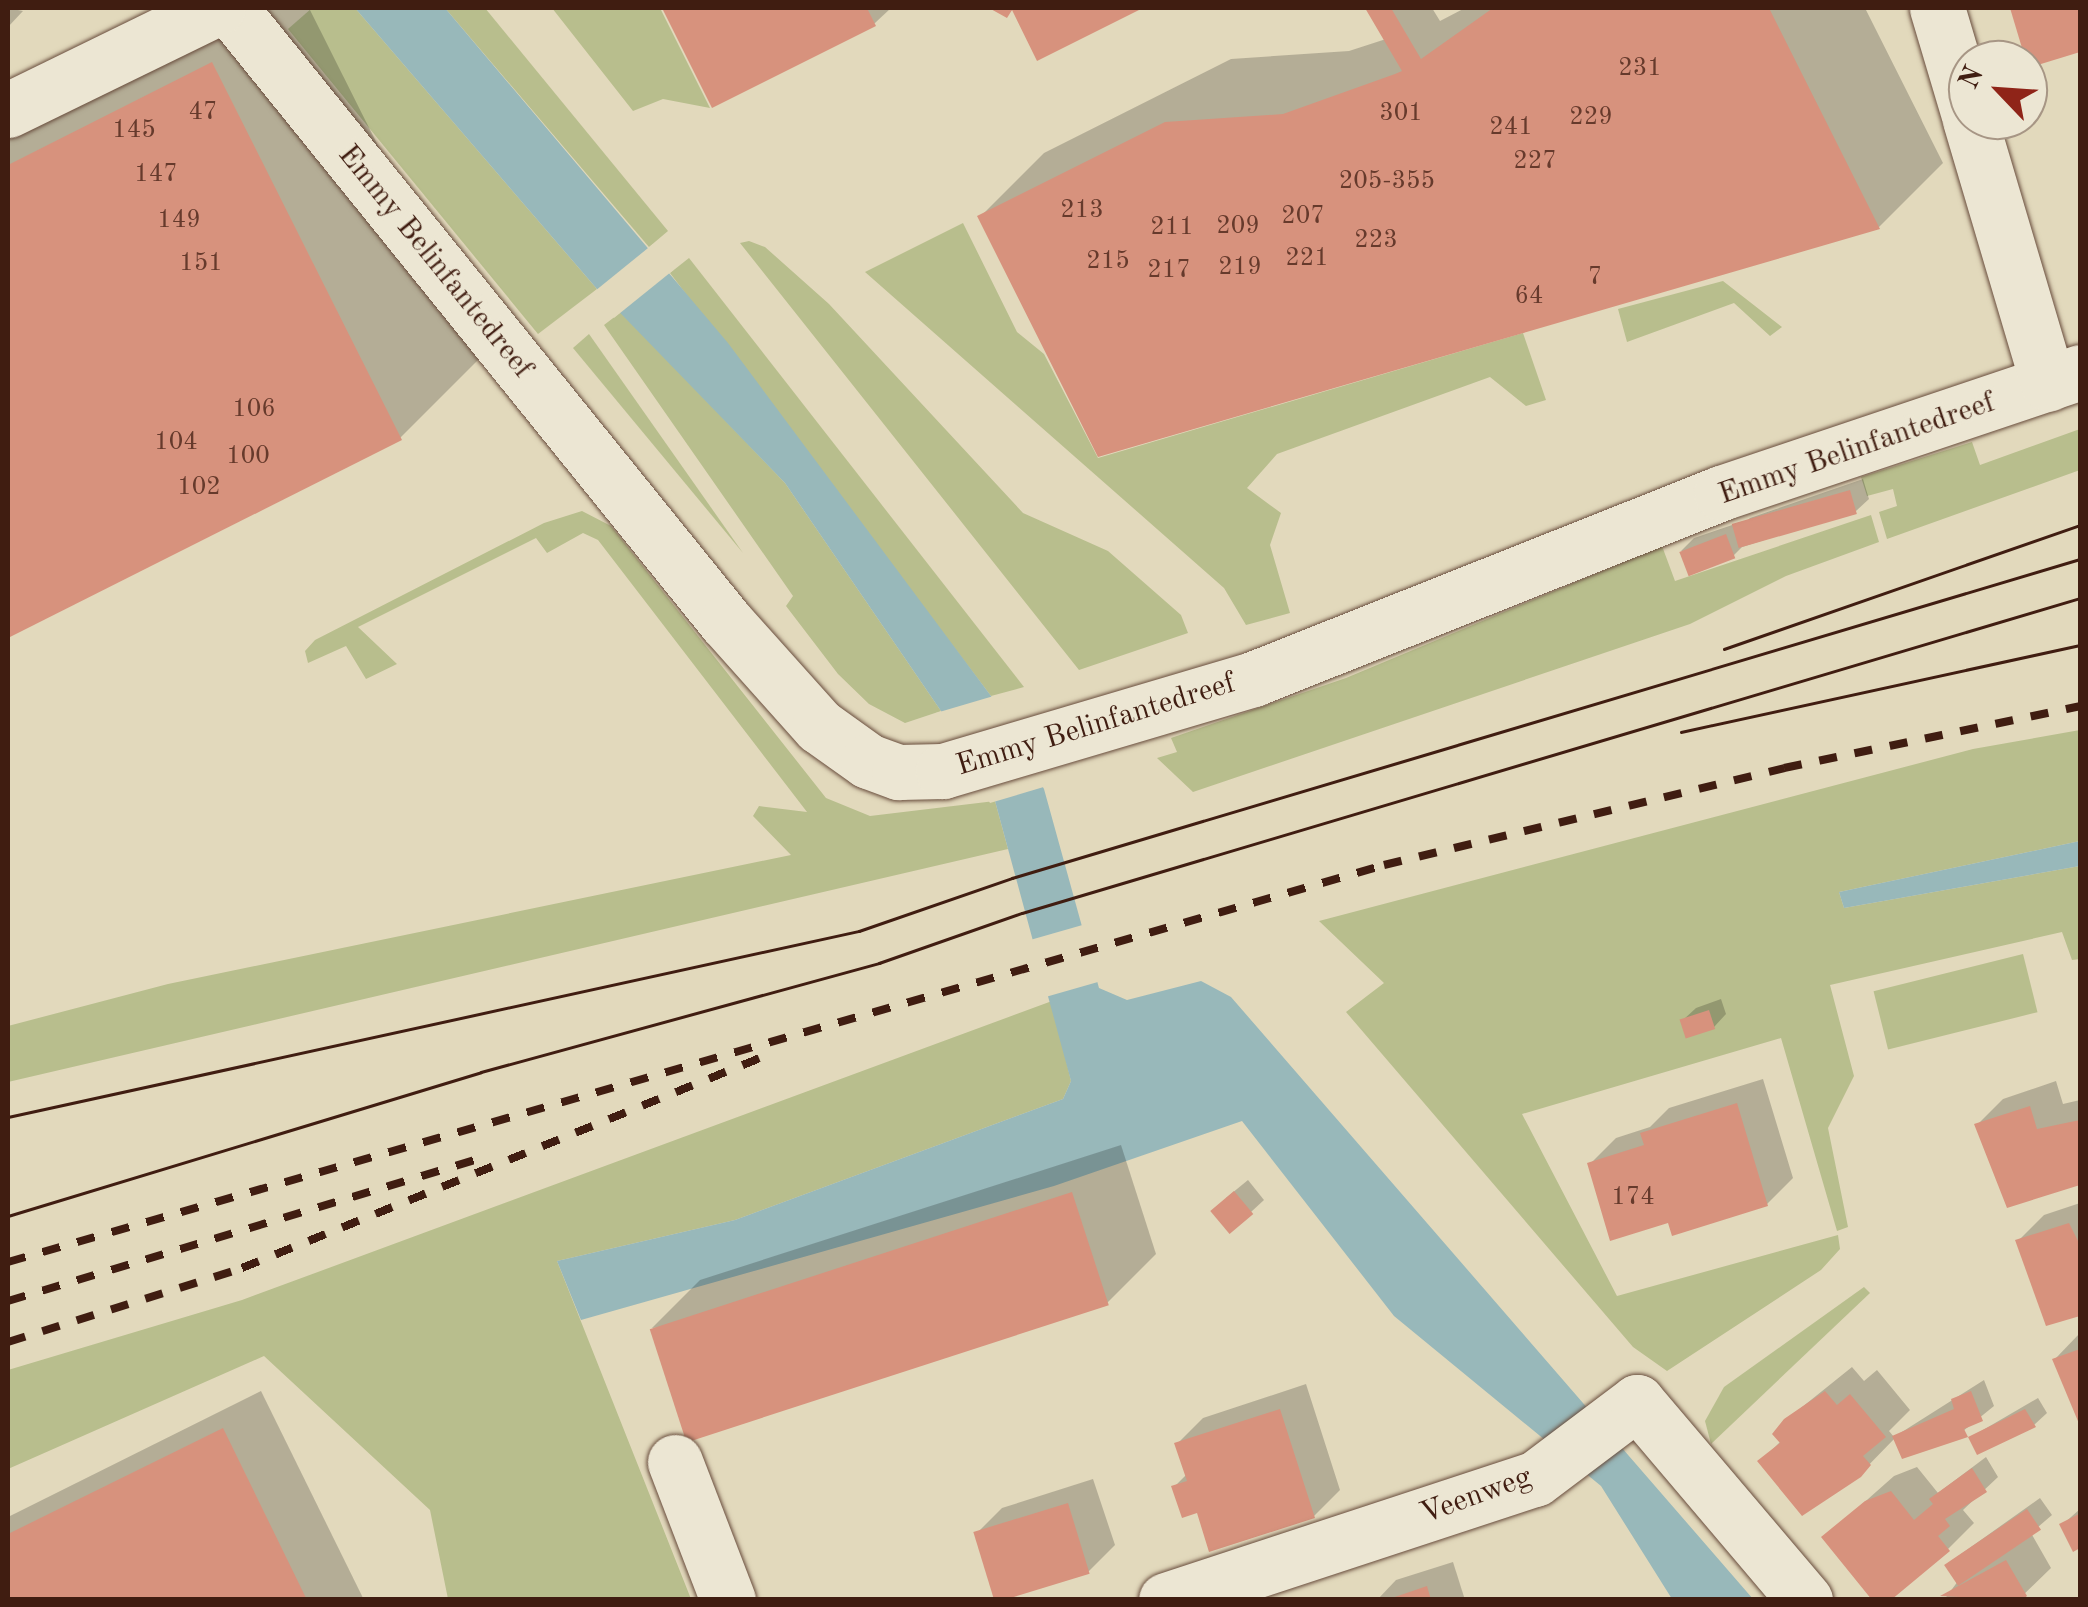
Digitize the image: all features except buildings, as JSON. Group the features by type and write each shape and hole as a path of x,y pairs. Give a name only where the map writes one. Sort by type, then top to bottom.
{"street":[{"path":"8,110 216,8"},
{"name":"Emmy Belinfantedreef","path":"230,8 567,426 819,726 868,760 899,772 943,771 1338,649 1722,493 2064,378"},
{"path":"1937,8 1948,45"},
{"path":"1977,140 2064,378"},
{"name":"Veenweg","path":"1166,1600 1535,1479 1637,1402 1805,1600"},
{"path":"676,1462 728,1600"}],"green space":[{"path":"312,8 355,8 597,289 538,334 288,29"},
{"path":"445,8 485,8 668,231 649,247"},
{"path":"552,8 660,8 710,108 663,99 633,111"},
{"path":"963,223 1017,332 1044,354 1098,458 1523,333 1546,400 1526,406 1490,377 1277,454 1247,488 1281,513 1270,545 1290,613 1246,625 1224,588 865,272"},
{"path":"749,241 765,247 829,304 1023,513 1108,551 1181,615 1188,633 1079,670 740,243"},
{"path":"689,258 1024,687 991,696 670,273"},
{"path":"1723,281 1782,327 1770,336 1734,303 1627,342 1618,309"},
{"path":"621,312 785,483 941,711 905,723 869,704 838,674 786,606 793,596 604,325"},
{"path":"589,334 743,553 573,348"},
{"path":"2080,429 2080,470 1887,539 1879,512 1897,506 1893,489 1867,496 1861,477 1972,442 1980,465"},
{"path":"582,511 611,526 826,798 870,816 995,801 1008,849 8,1082 8,1026 168,984 791,855 753,816 759,806 807,812 598,540 583,533 547,553 536,538 358,627 397,664 366,679 346,646 308,663 305,651 315,640 544,523"},
{"path":"1871,515 1879,542 1786,576 1690,624 1193,792 1157,758 1177,752 1171,738 1346,678 1662,546 1675,581"},
{"path":"2080,730 2080,841 1839,892 1844,908 2080,866 2080,959 2072,960 2062,932 1830,985 1854,1076 1828,1128 1848,1227 1837,1231 1781,1038 1522,1114 1617,1296 1838,1235 1840,1249 1821,1270 1667,1371 1633,1347 1346,1012 1384,983 1319,921 1973,749"},
{"path":"2023,954 2038,1012 1888,1049 1874,991"},
{"path":"1052,1001 1071,1081 1063,1099 735,1220 557,1261 691,1599 448,1599 430,1510 264,1356 8,1469 8,1370 242,1300"},
{"path":"1864,1287 1870,1293 1711,1444 1705,1421 1724,1387"}],"water":[{"path":"355,8 445,8 728,343 991,696 1044,789 1099,988 1127,1000 1201,981 1231,997 1753,1599 1672,1599 1601,1486 1394,1316 1242,1121 1054,1186 581,1320 557,1261 735,1220 1063,1099 1071,1081 995,801 941,711 785,483 597,289"},
{"path":"2080,841 2080,866 1844,908 1839,892"}],"pier":[{"path":"653,244 674,270 614,318 593,292"},
{"path":"997,695 1047,786 990,803 936,713"},
{"path":"1086,924 1102,981 1046,997 1029,940"}],"tram line":[{"path":"1724,649 2080,525"},
{"path":"8,1117 859,931 1012,878 2080,559"},
{"path":"8,1216 481,1072 879,963 1022,913 2080,598"},
{"path":"1681,732 2080,645"}],"railway":[{"path":"8,1262 1384,865 1784,768 2080,706"},
{"path":"8,1342 242,1268 765,1056"},
{"path":"8,1301 475,1160"}]}
